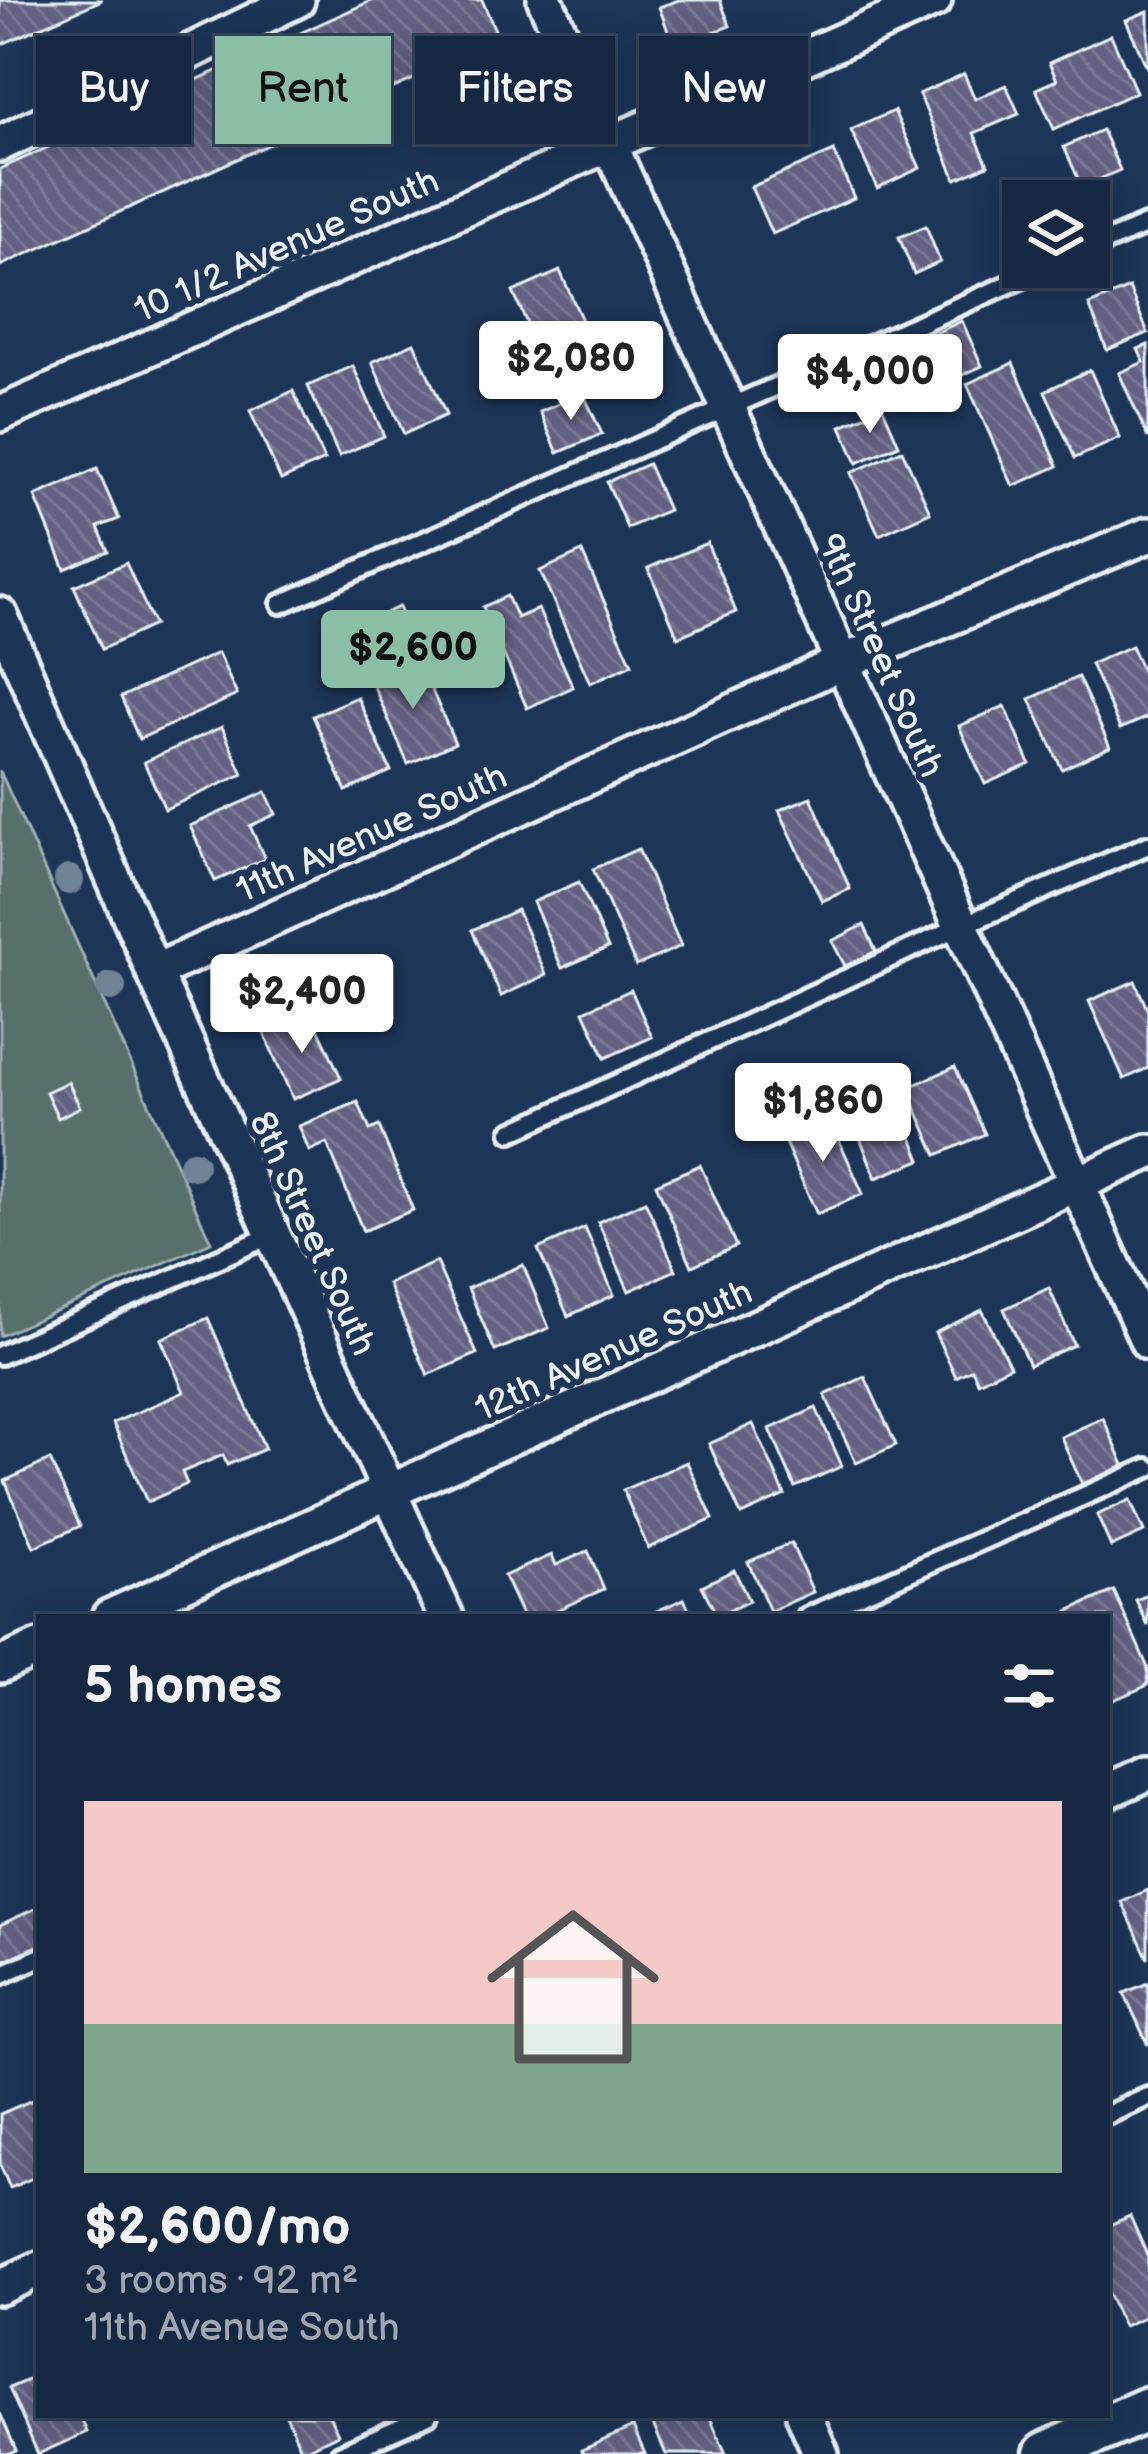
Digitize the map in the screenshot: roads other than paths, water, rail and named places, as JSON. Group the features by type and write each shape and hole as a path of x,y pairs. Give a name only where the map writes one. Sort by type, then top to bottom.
{"street":[{"path":"0,144 263,8 297,0"},
{"name":"9th Street South","path":"545,0 561,36"},
{"name":"10 1/2 Avenue South","path":"615,140 934,0"},
{"name":"10 1/2 Avenue South","path":"0,414 607,144"},
{"name":"9th Street South","path":"609,144 1148,1342"},
{"name":"11th Avenue South","path":"154,972 843,662 1148,535"},
{"name":"8th Street South","path":"0,615 154,972 445,1614"},
{"name":"12th Avenue South","path":"117,1614 1148,1152"},
{"path":"0,1665 36,1649"},
{"path":"1110,1790 1148,1773"},
{"path":"0,2287 36,2271"},
{"path":"1060,2451 1148,2409"},
{"path":"805,2418 821,2454"}],"lane":[{"path":"1110,240 1148,224"},
{"path":"281,604 1002,287"},
{"path":"511,1132 1148,845"},
{"path":"0,1354 272,1234"},
{"path":"814,1614 1148,1468"},
{"path":"0,1975 36,1959"},
{"path":"1110,2114 1148,2097"},
{"path":"340,2454 421,2418"}]}
